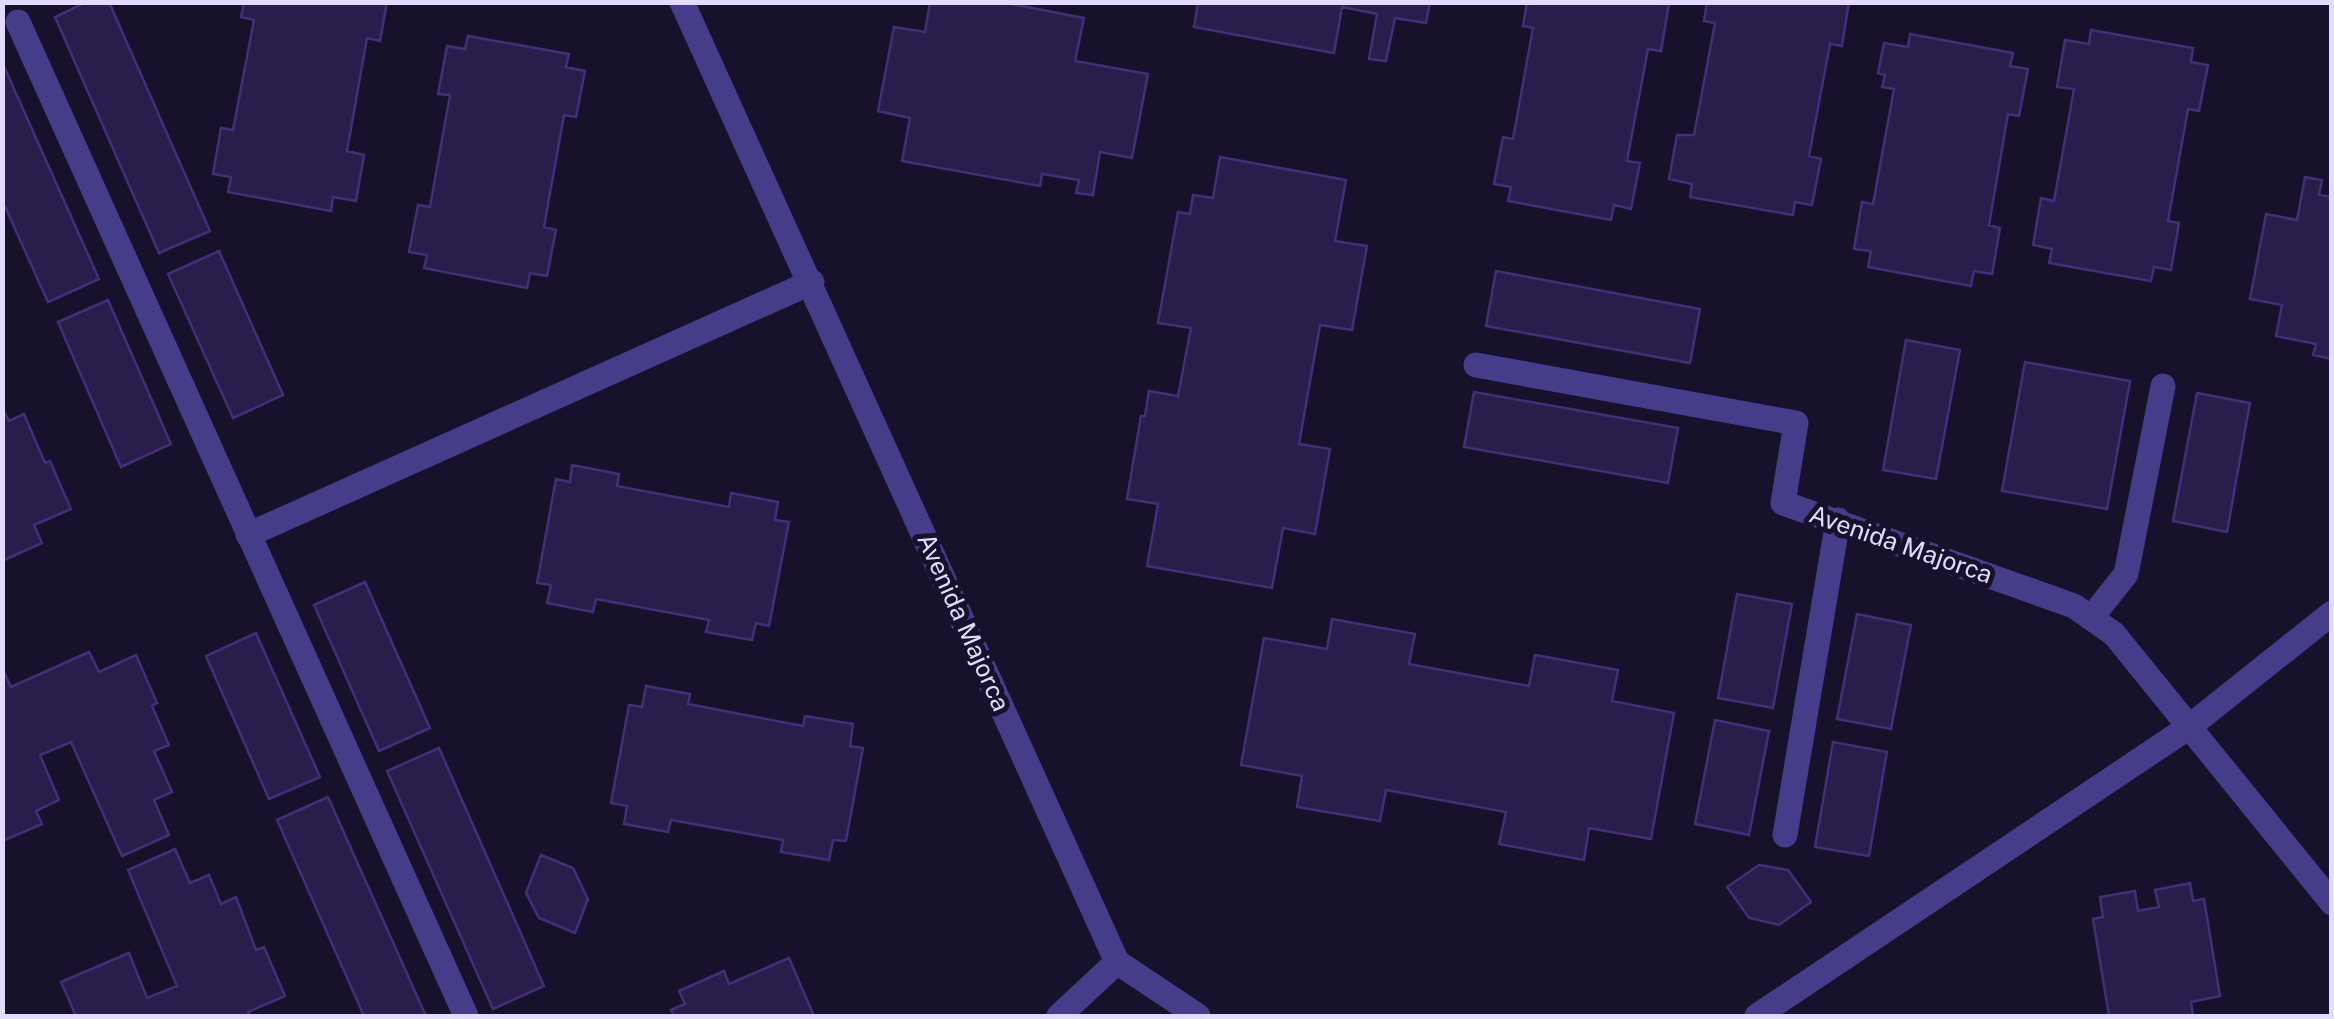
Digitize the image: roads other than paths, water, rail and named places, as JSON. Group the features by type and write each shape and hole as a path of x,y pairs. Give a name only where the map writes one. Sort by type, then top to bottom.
{"street":[{"name":"Avenida Majorca","path":"682,2 1117,962"},
{"path":"18,22 466,1016"},
{"path":"248,535 812,282"},
{"name":"Avenida Majorca","path":"1476,366 1796,423 1782,503 2074,606 2114,634 2332,903"},
{"path":"2091,618 2126,574 2163,386"},
{"path":"1784,835 1838,520"},
{"path":"1757,1016 2189,727 2332,613"},
{"path":"1059,1016 1117,962 1198,1016"}]}
